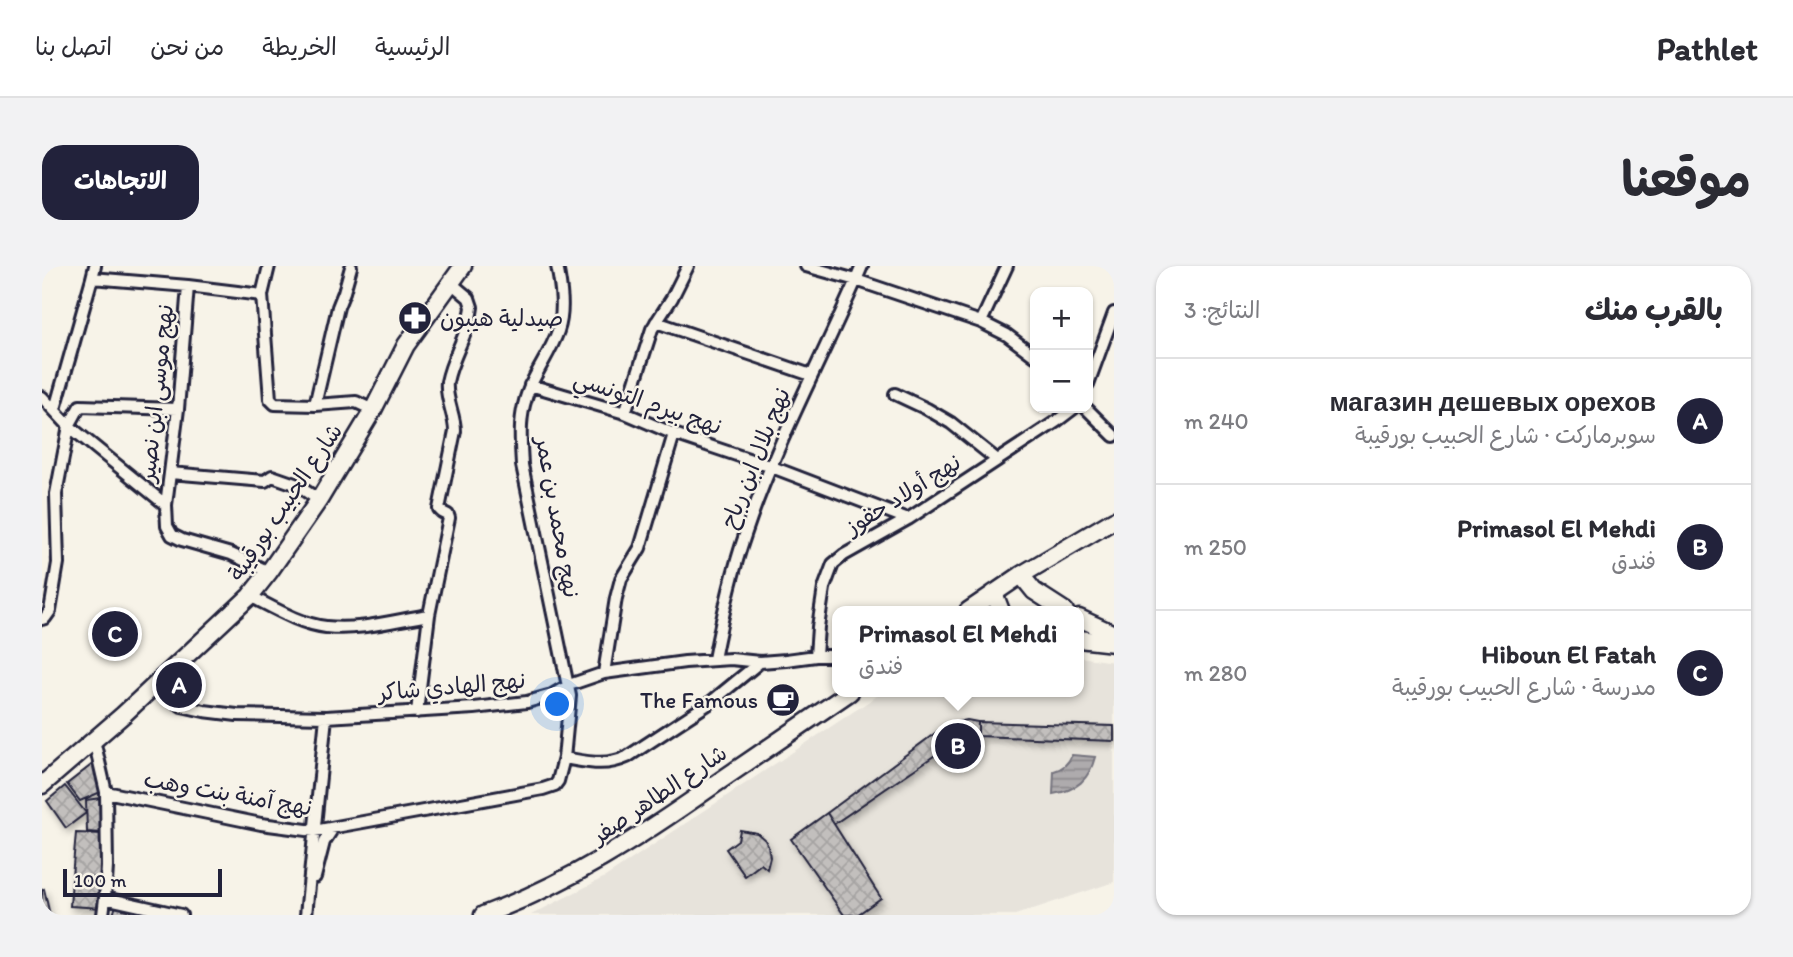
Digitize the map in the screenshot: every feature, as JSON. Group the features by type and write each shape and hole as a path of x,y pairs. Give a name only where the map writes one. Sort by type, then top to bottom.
{"main road":[{"name":"شارع الحبيب بورقيبة","path":"42,785 157,684 250,596 319,500 373,410 406,345 463,266"},
{"path":"975,606 1112,520"},
{"path":"1021,575 1034,591 1057,606"},
{"path":"994,593 999,606"},
{"path":"1084,620 1114,634"},
{"path":"1084,640 1114,643"},
{"name":"شارع الطاهر صفر","path":"483,915 544,891 586,869 640,836 843,697"}],"street":[{"path":"269,266 262,295 271,401 275,404 315,405 356,402 373,410"},
{"name":"نهج محمد بن عمر","path":"557,266 561,318 558,330 530,385 524,403 520,438 523,465 569,685 564,758 558,781"},
{"path":"625,413 648,340 688,266"},
{"path":"806,266 981,322 1007,335 1030,352"},
{"name":"نهج بلال ابن رباح","path":"714,659 724,609 744,537 811,375 862,266"},
{"path":"981,322 1007,266"},
{"path":"315,405 338,307 351,267"},
{"path":"55,410 94,272 262,295"},
{"path":"417,712 429,615 449,517 439,509 455,431 447,395 447,381 472,307 469,298 450,282"},
{"name":"نهج موسى ابن نصير","path":"166,505 178,409 188,286"},
{"path":"1093,370 1114,313"},
{"path":"656,322 811,375"},
{"name":"نهج بيرم التونسي","path":"530,385 625,413 674,434 772,467 908,519"},
{"path":"895,394 951,423 996,459"},
{"path":"42,397 69,426 166,505 167,526 172,535 231,554 269,572"},
{"path":"42,619 50,611 58,563 56,494 69,426 80,406 178,409"},
{"name":"نهج أولاد حفوز","path":"816,656 824,588 834,564 844,555 908,519 1067,413"},
{"path":"1091,413 1114,436"},
{"path":"604,673 621,579 640,548 674,434"},
{"path":"170,473 265,481 272,477 295,485 319,500"},
{"path":"250,596 288,615 324,627 360,626 429,615"},
{"name":"نهج الهادي شاكر","path":"157,684 168,697 182,706 204,711 237,715 326,717 527,702 552,695 569,685 604,673 634,668 714,659 760,662 832,656"},
{"path":"564,758 603,764 614,763 627,757 711,702 760,662"},
{"path":"306,915 326,717"},
{"path":"94,740 106,792 107,867 103,915"},
{"name":"نهج آمنة بنت وهب","path":"106,792 261,824 314,831 543,789 555,785 558,781"},
{"path":"306,915 324,842 334,828"},
{"path":"105,898 181,915"}],"shaded area":[{"path":"1084,658 1114,662 1114,882 1015,915 531,915 605,877 875,697 1084,697"},
{"path":"1072,755 1095,757 1081,783 1069,790 1053,794 1054,771 1065,766"}],"building":[{"path":"967,720 978,722 978,751 954,757 938,731 948,724"},
{"path":"978,722 1114,726 1114,741 978,736"},
{"path":"938,731 947,747 834,824 827,813"},
{"path":"94,763 103,791 80,801 67,784"},
{"path":"65,786 86,813 66,828 47,801"},
{"path":"101,798 103,833 87,832 86,800"},
{"path":"827,813 881,898 857,915 844,915 791,839"},
{"path":"740,830 757,833 765,840 770,857 767,869 761,864 745,876 726,849 738,840"},
{"path":"76,833 103,834 102,878 72,876"},
{"path":"72,880 102,881 102,908 70,906"},
{"path":"44,889 50,915 42,915"},
{"path":"116,905 152,915 113,915"}],"place":[{"name":"صيدلية هيبون","path":"415,318"},
{"name":"Hiboun El Fatah","path":"115,634"},
{"name":"магазин дешевых орехов","path":"179,685"},
{"name":"The Famous","path":"783,700"},
{"name":"Primasol El Mehdi","path":"958,746"}]}
